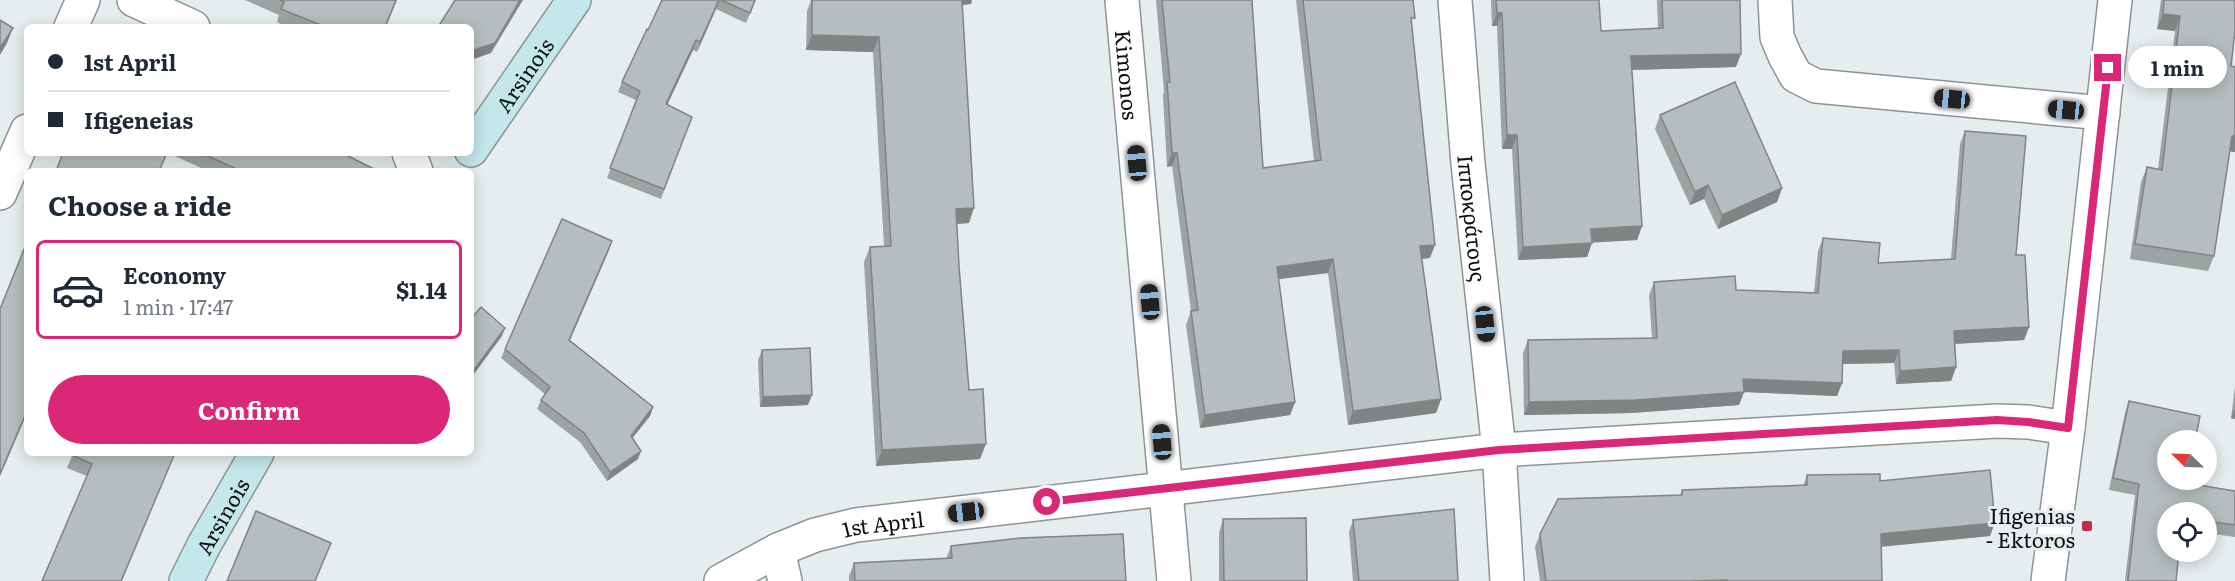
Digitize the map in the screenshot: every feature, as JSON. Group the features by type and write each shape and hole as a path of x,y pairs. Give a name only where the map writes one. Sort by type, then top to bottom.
{"main road":[{"name":"Arsinois","path":"474,141 485,113 574,0"},
{"name":"Arsinois","path":"186,581 255,456"}],"street":[{"path":"72,24 83,0"},
{"path":"134,0 187,24"},
{"name":"Kimonos","path":"1122,0 1174,581"},
{"name":"Ιπποκράτους","path":"1455,0 1468,164 1499,450 1507,581"},
{"path":"1775,0 1777,37 1785,57 1796,76 1816,86 2103,113"},
{"path":"2048,581 2068,428 2115,0"},
{"path":"0,193 24,137"},
{"name":"1st April","path":"721,581 781,565 815,535 856,525 1499,450 1997,420 2068,428"}],"building":[{"path":"280,0 396,0 386,24 318,24 281,9 284,2"},
{"path":"455,0 520,0 495,43 474,50 474,24 440,24"},
{"path":"662,0 719,0 700,42 696,40 666,104 692,117 664,189 610,168 640,91 622,82"},
{"path":"721,0 755,0 750,13"},
{"path":"812,0 962,0 974,208 956,209 959,266 969,390 983,389 986,444 882,450 870,247 891,246 879,37 812,35"},
{"path":"1162,0 1252,0 1263,168 1321,160 1303,0 1413,0 1415,18 1411,18 1435,245 1420,246 1441,399 1353,411 1333,259 1277,267 1295,402 1205,415 1191,311 1198,310 1177,153 1172,153 1167,82 1170,82"},
{"path":"1496,0 1599,0 1601,31 1663,28 1662,0 1740,0 1741,54 1631,56 1642,226 1591,229 1592,243 1523,247 1517,135 1507,135 1502,13 1497,13"},
{"path":"2164,0 2235,0 2235,31 2231,66 2235,67 2235,136 2232,136 2214,256 2135,244 2147,167 2162,170 2180,16 2163,14"},
{"path":"0,20 13,28 0,48"},
{"path":"1735,82 1782,188 1722,215 1708,185 1695,192 1660,115"},
{"path":"1965,131 2026,136 2016,255 2025,255 2029,327 1954,331 1956,367 1900,371 1899,350 1843,351 1842,383 1743,379 1744,392 1636,400 1529,402 1528,340 1657,338 1654,282 1735,276 1736,290 1818,293 1823,238 1880,243 1878,263 1955,259"},
{"path":"62,156 166,156 160,168 57,168"},
{"path":"208,156 348,156 372,168 234,168"},
{"path":"562,219 612,241 569,340 653,407 631,436 641,451 610,472 584,433 541,400 550,387 505,349"},
{"path":"24,249 24,418 0,474 0,309"},
{"path":"481,307 505,328 474,370 474,315"},
{"path":"810,348 812,395 763,397 762,350"},
{"path":"2129,401 2200,416 2197,430 2157,430 2157,490 2217,490 2217,488 2235,491 2235,525 2217,523 2217,502 2157,502 2157,562 2178,562 2176,581 2128,581 2139,484 2113,478"},
{"path":"74,456 174,456 121,581 42,581 92,464"},
{"path":"1990,470 1995,523 1881,534 1882,581 1546,581 1540,534 1558,499 1682,495 1682,490 1807,485 1807,475 1880,474 1880,481"},
{"path":"1454,509 1458,581 1359,581 1353,520"},
{"path":"256,511 331,543 315,581 227,581"},
{"path":"1306,518 1307,581 1224,581 1223,519"},
{"path":"1123,534 1126,581 855,581 854,563 952,558 951,546 1021,538"}],"place":[{"name":"Ifigenias - Ektoros","path":"2087,526"}],"route":[{"path":"1047,502 1499,450 1997,420 2068,428 2108,68"}]}
